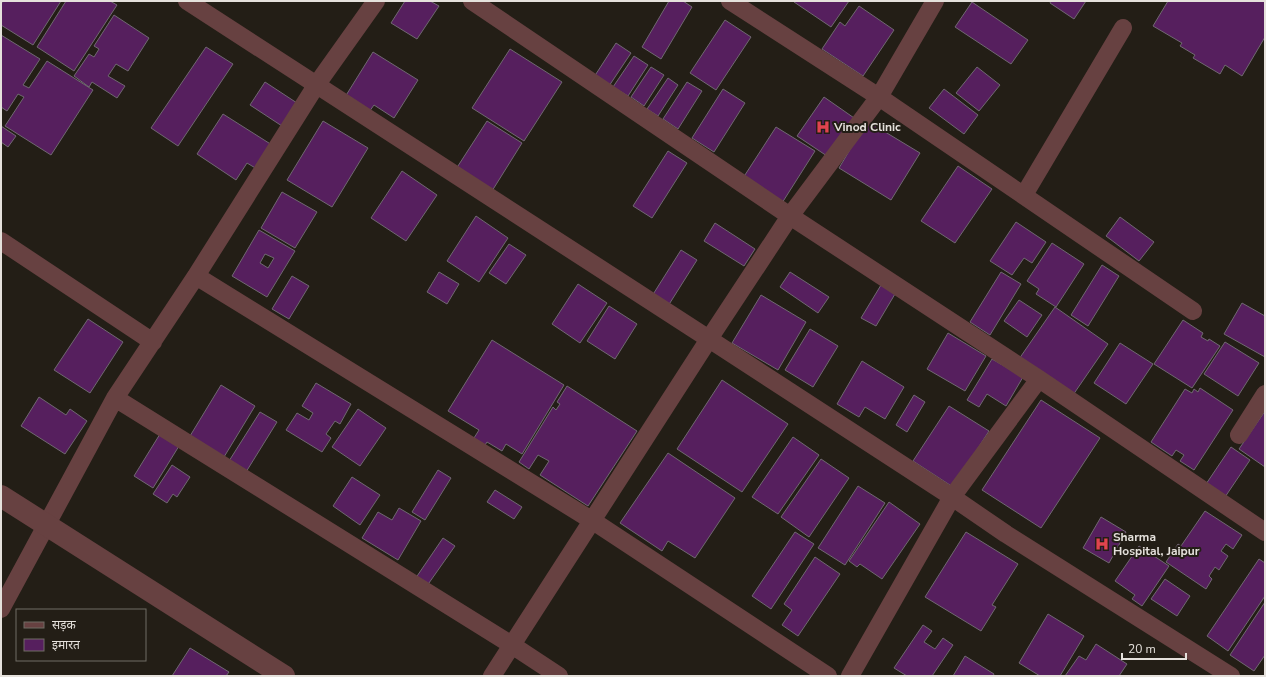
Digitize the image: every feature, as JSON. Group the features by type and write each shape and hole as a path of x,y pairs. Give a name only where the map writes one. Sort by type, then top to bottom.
{"street":[{"path":"187,1 709,338 1006,534 1231,676"},
{"path":"1,609 115,398 196,276 317,84 376,1"},
{"path":"472,1 790,216 1039,379 1265,532"},
{"path":"730,1 879,97 1193,311"},
{"path":"492,676 593,521 709,338 790,216 879,97 934,1"},
{"path":"1024,195 1123,28"},
{"path":"1,241 152,342"},
{"path":"196,276 593,521 828,676"},
{"path":"850,676 952,497 1039,379"},
{"path":"1239,435 1265,394"},
{"path":"115,398 512,645 559,676"},
{"path":"1,496 284,676"}],"building":[{"path":"3,1 61,1 33,45 1,25 1,4"},
{"path":"66,1 110,1 117,5 74,71 37,47"},
{"path":"405,1 430,1 439,6 417,39 391,23"},
{"path":"669,1 683,1 692,7 661,59 642,47"},
{"path":"849,1 831,27 794,2"},
{"path":"1051,1 1086,1 1074,19 1050,3"},
{"path":"1168,1 1265,1 1265,37 1242,76 1225,65 1220,74 1193,58 1195,55 1180,46 1182,43 1153,26"},
{"path":"972,2 1028,40 1011,64 955,27"},
{"path":"859,6 894,30 863,76 822,49 840,22 845,26"},
{"path":"114,15 149,38 128,71 116,64 108,76 125,86 117,98 92,82 89,87 74,76 89,54 94,57 99,49 94,46"},
{"path":"725,20 751,37 716,90 690,73"},
{"path":"1,35 40,59 23,85 29,88 47,61 93,90 51,155 5,126 24,97 18,94 7,111 1,107"},
{"path":"616,43 631,53 609,86 594,77"},
{"path":"206,47 233,64 178,146 151,128"},
{"path":"510,49 562,82 524,141 472,108"},
{"path":"373,52 418,80 394,118 374,105 369,112 345,97"},
{"path":"634,56 648,65 628,96 613,87"},
{"path":"651,67 664,75 644,106 631,97"},
{"path":"977,67 1000,85 979,111 956,93"},
{"path":"668,78 678,85 658,116 647,109"},
{"path":"265,82 297,103 282,126 250,105"},
{"path":"687,82 702,91 678,129 663,119"},
{"path":"723,89 745,103 714,152 692,138"},
{"path":"944,89 978,115 964,134 929,108"},
{"path":"824,97 857,120 830,158 797,136"},
{"path":"223,114 272,145 257,169 247,163 236,180 197,154"},
{"path":"323,121 368,148 332,207 287,180"},
{"path":"487,121 522,143 492,191 456,169"},
{"path":"867,121 920,153 891,200 839,168"},
{"path":"1,126 16,136 8,147 1,142"},
{"path":"776,127 815,151 782,203 743,178"},
{"path":"668,151 687,163 652,218 633,206"},
{"path":"958,166 992,189 955,243 921,221"},
{"path":"402,171 437,195 406,241 371,218"},
{"path":"282,192 317,212 295,248 261,228"},
{"path":"476,216 508,238 479,282 447,261"},
{"path":"1120,217 1154,242 1139,261 1106,236"},
{"path":"1016,222 1046,242 1032,263 1024,258 1012,275 990,261"},
{"path":"715,223 755,249 744,266 704,241"},
{"path":"259,230 295,251 267,297 232,276","holes":["265,254 274,258 268,268 260,263"]},
{"path":"1052,243 1084,264 1056,307 1036,294 1039,289 1027,281"},
{"path":"509,244 526,255 506,284 489,273"},
{"path":"681,250 697,260 668,306 652,296"},
{"path":"1102,265 1119,276 1088,326 1071,315"},
{"path":"439,272 459,284 447,304 427,292"},
{"path":"790,272 829,297 818,313 780,287"},
{"path":"1001,272 1021,284 990,335 970,322"},
{"path":"292,276 309,286 289,319 272,309"},
{"path":"578,284 607,303 580,343 552,324"},
{"path":"881,285 895,294 876,326 861,318"},
{"path":"761,295 806,322 778,370 732,343"},
{"path":"1019,300 1042,315 1027,337 1004,321"},
{"path":"1242,303 1265,316 1265,357 1224,334"},
{"path":"609,306 637,324 615,359 587,341"},
{"path":"1055,307 1108,344 1073,395 1019,359"},
{"path":"88,319 123,342 90,393 54,370"},
{"path":"1183,320 1203,333 1201,337 1208,341 1209,339 1220,346 1192,388 1154,364"},
{"path":"810,329 838,346 813,387 785,370"},
{"path":"948,333 986,356 965,391 927,369"},
{"path":"492,340 564,385 522,454 506,444 502,451 487,442 485,445 474,438 479,430 448,411"},
{"path":"1225,342 1259,363 1238,396 1204,374"},
{"path":"1120,343 1153,364 1126,404 1094,383"},
{"path":"992,359 1023,377 1006,406 987,394 979,407 967,400"},
{"path":"862,361 904,387 885,419 865,407 859,417 837,404"},
{"path":"722,380 788,424 742,492 677,449"},
{"path":"316,383 351,404 340,424 335,421 326,434 331,438 322,452 286,430 297,413 309,420 313,413 302,406"},
{"path":"221,385 255,406 224,457 190,436"},
{"path":"567,386 637,431 588,506 540,475 549,461 538,455 529,469 519,462 553,407 556,410 560,404 557,402"},
{"path":"1200,388 1233,410 1194,470 1180,461 1184,455 1176,450 1172,456 1151,442 1185,389 1192,393 1194,389 1198,392"},
{"path":"914,395 925,402 907,432 896,425"},
{"path":"39,397 66,415 70,409 87,421 65,454 21,426"},
{"path":"1041,400 1100,438 1041,528 982,490"},
{"path":"949,406 989,431 953,487 913,461"},
{"path":"358,409 386,428 360,466 332,447"},
{"path":"1265,411 1265,467 1239,449"},
{"path":"260,412 277,422 246,472 229,461"},
{"path":"160,434 179,446 153,488 134,476"},
{"path":"793,437 819,455 778,514 752,497"},
{"path":"1231,447 1250,460 1223,500 1204,487"},
{"path":"668,453 735,498 695,558 668,541 662,551 620,523"},
{"path":"821,459 849,478 809,537 781,517"},
{"path":"172,465 190,477 177,497 173,494 167,503 153,494"},
{"path":"438,470 451,478 425,520 412,512"},
{"path":"352,477 380,495 360,525 333,506"},
{"path":"858,486 885,503 845,565 818,548"},
{"path":"495,490 522,507 514,519 487,502"},
{"path":"889,502 920,524 882,579 860,564 857,567 849,561"},
{"path":"399,508 421,521 398,560 362,538 378,512 392,520"},
{"path":"1205,511 1242,535 1233,549 1226,544 1221,551 1228,556 1219,570 1215,567 1209,576 1212,579 1206,589 1166,562 1178,544 1181,546"},
{"path":"1101,517 1126,532 1109,563 1083,548"},
{"path":"795,532 814,544 771,609 752,596"},
{"path":"966,532 1018,564 992,605 996,607 981,631 925,597"},
{"path":"443,538 455,546 424,590 413,582"},
{"path":"1139,546 1169,566 1142,606 1132,599 1135,595 1115,581"},
{"path":"815,557 840,574 798,636 782,625 792,610 784,604"},
{"path":"1259,559 1265,563 1265,596 1228,651 1207,636"},
{"path":"1165,579 1190,596 1177,616 1151,599"},
{"path":"1265,602 1265,655 1254,671 1230,655"},
{"path":"1048,614 1084,636 1060,676 1040,676 1019,663"},
{"path":"923,625 932,631 924,642 935,649 943,638 953,645 932,676 907,676 894,668"},
{"path":"1096,644 1127,664 1119,676 1065,676 1079,656 1086,660"},
{"path":"190,648 229,672 226,676 172,676"},
{"path":"965,656 994,674 993,676 953,676"}],"place":[{"name":"Vinod Clinic","path":"823,127"},
{"name":"Sharma Hospital, Jaipur","path":"1102,544"}]}
